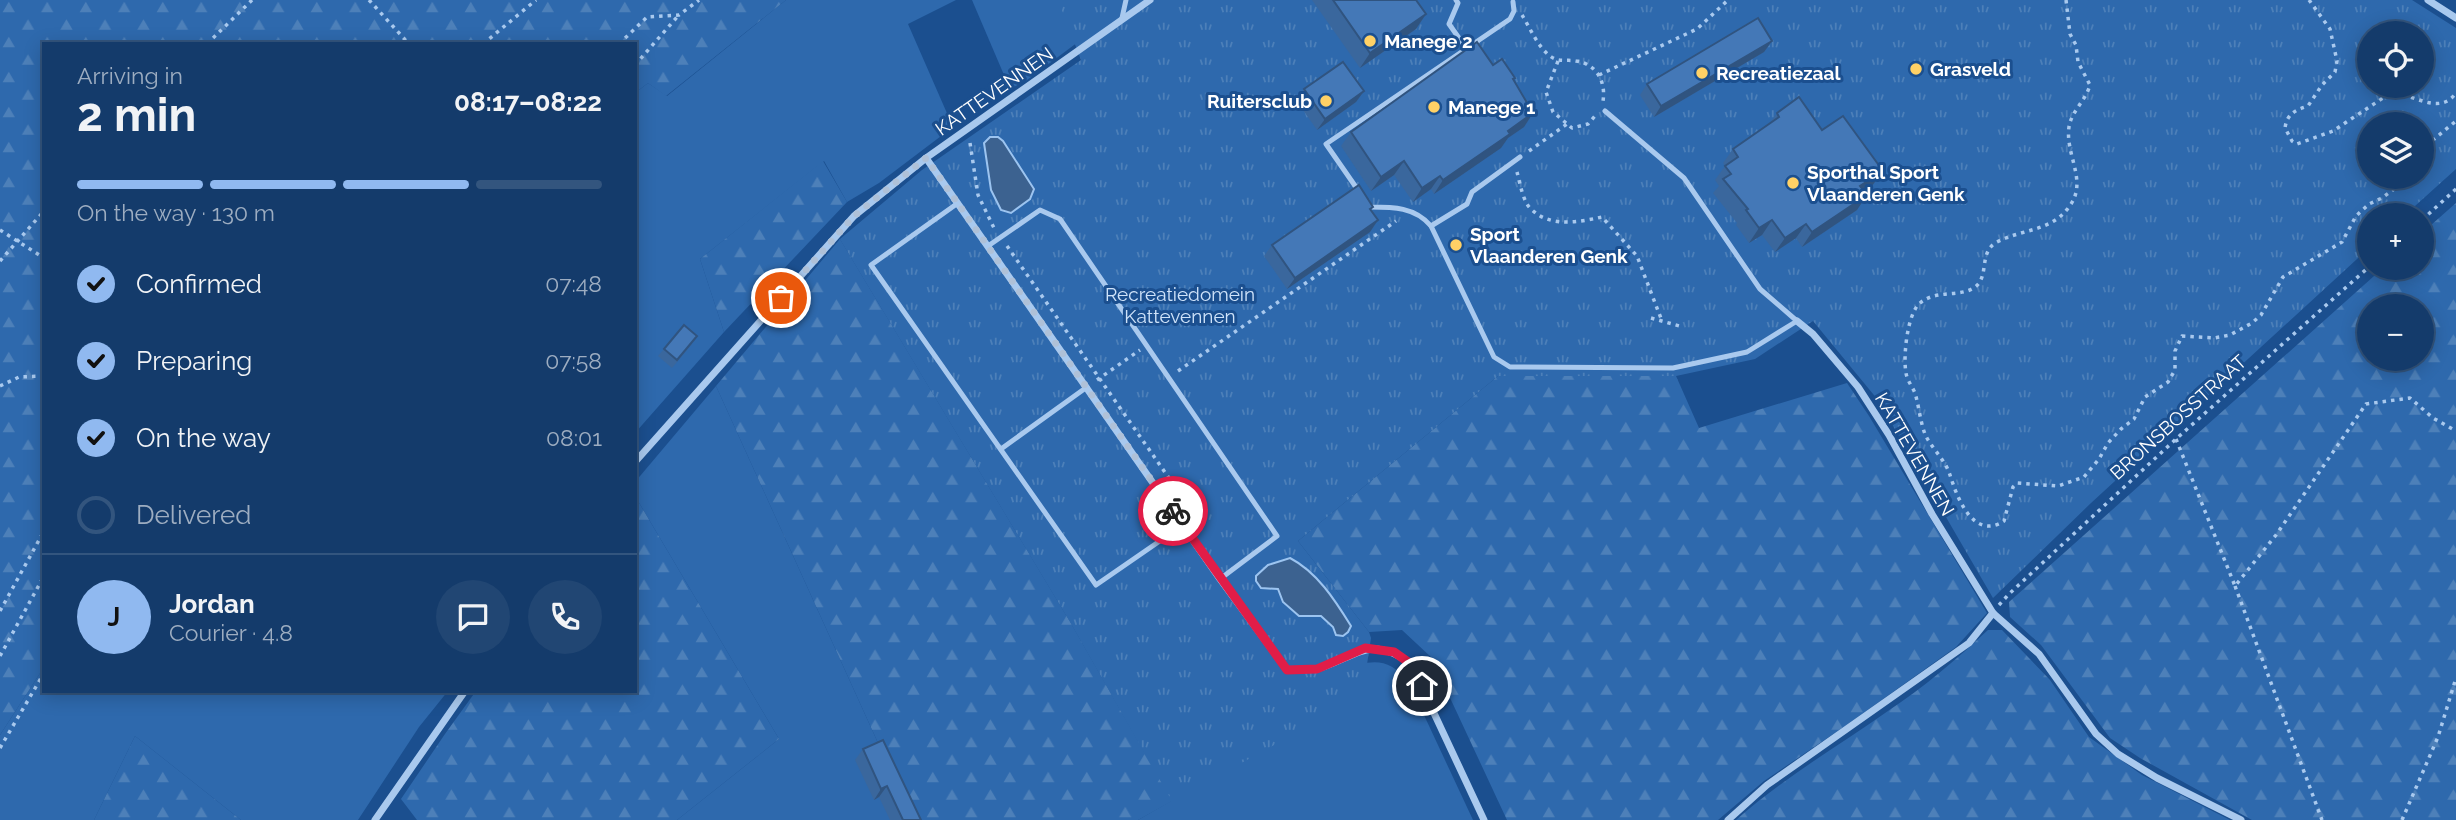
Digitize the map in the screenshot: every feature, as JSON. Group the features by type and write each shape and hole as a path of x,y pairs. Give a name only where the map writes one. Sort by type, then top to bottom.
{"street":[{"name":"KATTEVENNEN","path":"637,460 854,216 926,158 1150,0"},
{"path":"2428,0 2456,18"},
{"path":"926,158 1184,528 1287,670 1317,669 1365,648 1394,652 1411,664 1484,820"},
{"name":"KATTEVENNEN","path":"1797,321 1813,334 1858,387 1889,435 1931,514 1993,613 2039,653 2096,734 2118,754 2157,778 2241,820"},
{"path":"1728,820 1768,785 1969,643 1993,613"},
{"path":"375,820 464,693"}],"lane":[{"path":"1122,19 1125,0"},
{"path":"1456,0 1458,3 1450,24 1466,48"},
{"path":"1514,3 1510,19 1326,144 1370,207 1399,207 1423,217 1431,226 1494,357 1510,367 1673,368 1747,352 1797,321 1760,289 1684,178 1605,111"},
{"path":"1431,226 1468,204 1472,192 1520,158"},
{"path":"958,203 872,265 1096,585 1184,528"},
{"path":"988,246 1040,210 1060,219 1277,536 1220,579"},
{"path":"1001,449 1087,387"}],"path":[{"path":"209,42 252,0"},
{"path":"369,0 407,42"},
{"path":"485,42 536,0"},
{"path":"637,63 679,15 699,0"},
{"path":"1599,75 1698,29 1728,0"},
{"path":"2066,0 2070,34 2076,45 2078,62 2090,85 2069,126 2069,149 2078,181 2073,201 2065,213 2047,226 1998,242 1989,248 1984,257 1978,286 1926,298 1916,305 1907,328 1906,374 1926,435 1948,470 1962,508 1979,523 1991,526 2004,521 2013,487 2017,483 2058,486 2084,477 2108,443 2134,419 2145,397 2168,382 2175,370 2175,351 2182,336 2214,338 2230,335 2252,323 2261,315 2275,286 2283,277 2342,242 2356,216 2369,204 2394,189"},
{"path":"2309,0 2330,29 2337,61 2335,72 2308,106 2289,115 2286,128 2292,141 2297,144 2333,131 2389,94 2398,92 2416,101 2444,103 2456,93"},
{"path":"1514,3 1547,54 1558,61 1577,61 1591,66 1599,75 1604,92 1601,110 1588,124 1572,128 1553,112 1546,92 1558,61"},
{"path":"621,42 647,18 679,15"},
{"path":"2434,139 2456,121"},
{"path":"1520,158 1567,124"},
{"path":"965,131 983,209 1199,521 1184,528"},
{"path":"1514,164 1530,209 1548,220 1574,223 1602,217 1637,256 1662,321"},
{"path":"2434,209 2456,189"},
{"path":"1168,377 1410,212"},
{"path":"0,261 42,214"},
{"path":"0,230 42,257"},
{"name":"BRONSBOSSTRAAT","path":"2009,594 2176,439 2357,279"},
{"path":"1651,318 1683,327"},
{"path":"1087,387 1147,345"},
{"path":"0,386 19,377 42,376"},
{"path":"2235,586 2276,535 2366,404 2410,398 2433,418 2456,431"},
{"path":"2176,439 2235,586 2322,820"},
{"path":"0,611 42,535"},
{"path":"0,656 42,580"},
{"path":"0,748 42,676"},
{"path":"2402,820 2438,737 2456,678"}],"green space":[{"path":"0,0 786,0 666,96 648,83 637,91 637,42 42,42 42,670 0,735"},
{"path":"786,0 956,0 908,24 953,127 879,183 847,202 824,161 700,259 724,332 637,431 637,91 648,83 667,96"},
{"path":"972,0 1094,0 1113,16 1027,80 1010,89"},
{"name":"Recreatiedomein Kattevennen","path":"1058,0 2412,0 2456,28 2456,169 2434,189 2434,112 2357,112 2357,189 2434,189 2418,203 2357,203 2357,259 2091,503 1993,598 1878,400 1813,321 1755,359 1676,376 1498,376 1298,541 1369,632 1371,638 1362,697 1172,801 1072,625 840,239 922,170 1081,60"},
{"path":"823,161 847,202 724,332 700,259"},
{"path":"2456,203 2456,820 2252,820 2140,758 2110,738 2041,645 2010,617 2009,602 2370,280 2434,280 2434,222"},
{"path":"840,239 1342,668 1379,662 1401,674 1409,683 1473,820 1138,820 1171,801 1072,625"},
{"path":"840,239 1072,625 1172,801 1138,820 913,820 716,386"},
{"path":"1498,376 1676,376 1699,428 1847,383 1987,613 1956,647 1764,781 1718,820 1507,820 1431,657 1402,630 1369,632 1298,541"},
{"path":"716,386 913,820 677,820 779,739 637,499 637,480"},
{"path":"637,499 779,739 677,820 417,820 401,799 475,693 637,693"},
{"path":"1988,630 2002,630 2050,680 2089,737 2142,775 2230,820 1736,820 1791,777 1914,693"},
{"path":"42,670 42,693 446,693 419,727 358,820 241,820 135,736 94,820 0,820 0,735"},
{"path":"135,736 241,820 94,820"}],"shaded area":[{"path":"990,137 998,137 1003,141 1034,189 1030,199 1011,213 1001,210 991,190 984,143"},
{"path":"1290,558 1309,571 1339,606 1351,626 1343,636 1336,635 1333,627 1321,616 1299,616 1283,602 1278,589 1261,588 1256,581 1256,576 1268,565"}],"building":[{"path":"1333,0 1416,0 1426,14 1370,53"},
{"name":"Recreatiezaal","path":"1758,18 1772,41 1661,106 1647,84"},
{"name":"Manege 1","path":"1477,42 1493,65 1502,59 1533,113 1508,131 1510,134 1443,180 1440,176 1422,188 1404,161 1381,177 1351,132"},
{"name":"Ruitersclub","path":"1343,62 1364,91 1325,119 1304,89"},
{"name":"Sporthal Sport Vlaanderen Genk","path":"1799,97 1822,130 1843,116 1883,171 1860,186 1867,195 1812,232 1806,224 1785,238 1772,220 1759,228 1746,210 1748,209 1723,179 1731,174 1725,166 1738,157 1733,149 1779,117 1777,113"},
{"path":"1359,185 1378,220 1295,278 1272,245"},
{"path":"684,325 697,336 677,360 664,349"},
{"path":"883,740 921,820 903,820 887,786 881,789 863,749"}],"way so far":[{"path":"781,298 854,216 926,158 1173,511"}],"place":[{"name":"Manege 2","path":"1370,41"},
{"name":"Grasveld","path":"1916,69"},
{"name":"Recreatiezaal","path":"1702,73"},
{"name":"Ruitersclub","path":"1326,101"},
{"name":"Manege 1","path":"1434,107"},
{"name":"Sporthal Sport Vlaanderen Genk","path":"1793,183"},
{"name":"Sport Vlaanderen Genk","path":"1456,245"}],"route":[{"path":"1173,511 1287,670 1317,669 1365,648 1394,652 1411,664 1422,686"}]}
